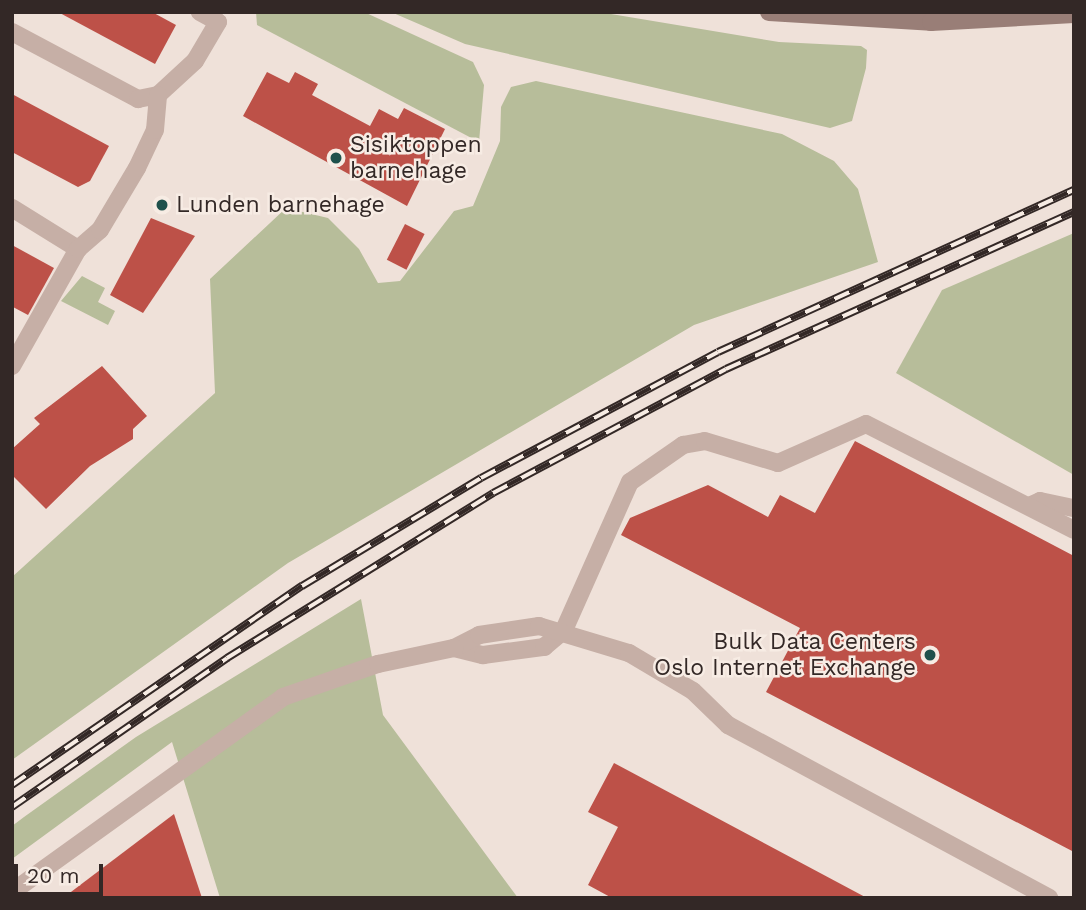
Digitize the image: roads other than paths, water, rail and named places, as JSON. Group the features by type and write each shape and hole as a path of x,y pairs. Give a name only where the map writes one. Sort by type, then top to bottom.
{"street":[{"path":"12,32 138,99 158,95 195,61 218,22 200,12"},
{"path":"769,12 932,22 1074,14"},
{"path":"12,366 78,249 100,230 137,168 155,130 158,95"},
{"path":"12,208 78,249"},
{"path":"564,631 630,482 683,445 705,441 778,463 866,424 1074,530"},
{"path":"1029,506 1040,501 1074,508"},
{"path":"12,892 283,697 378,664 454,648 479,635 539,626 564,631 629,653 694,691 728,725 1049,898"}],"railway":[{"path":"12,785 302,586 481,478 718,352 1074,190"},
{"path":"12,807 227,658 493,493 726,369 1074,212"}],"place":[{"name":"Sisiktoppen barnehage","path":"336,158"},
{"name":"Lunden barnehage","path":"162,205"},
{"name":"Bulk Data Centers Oslo Internet Exchange","path":"930,655"}]}
